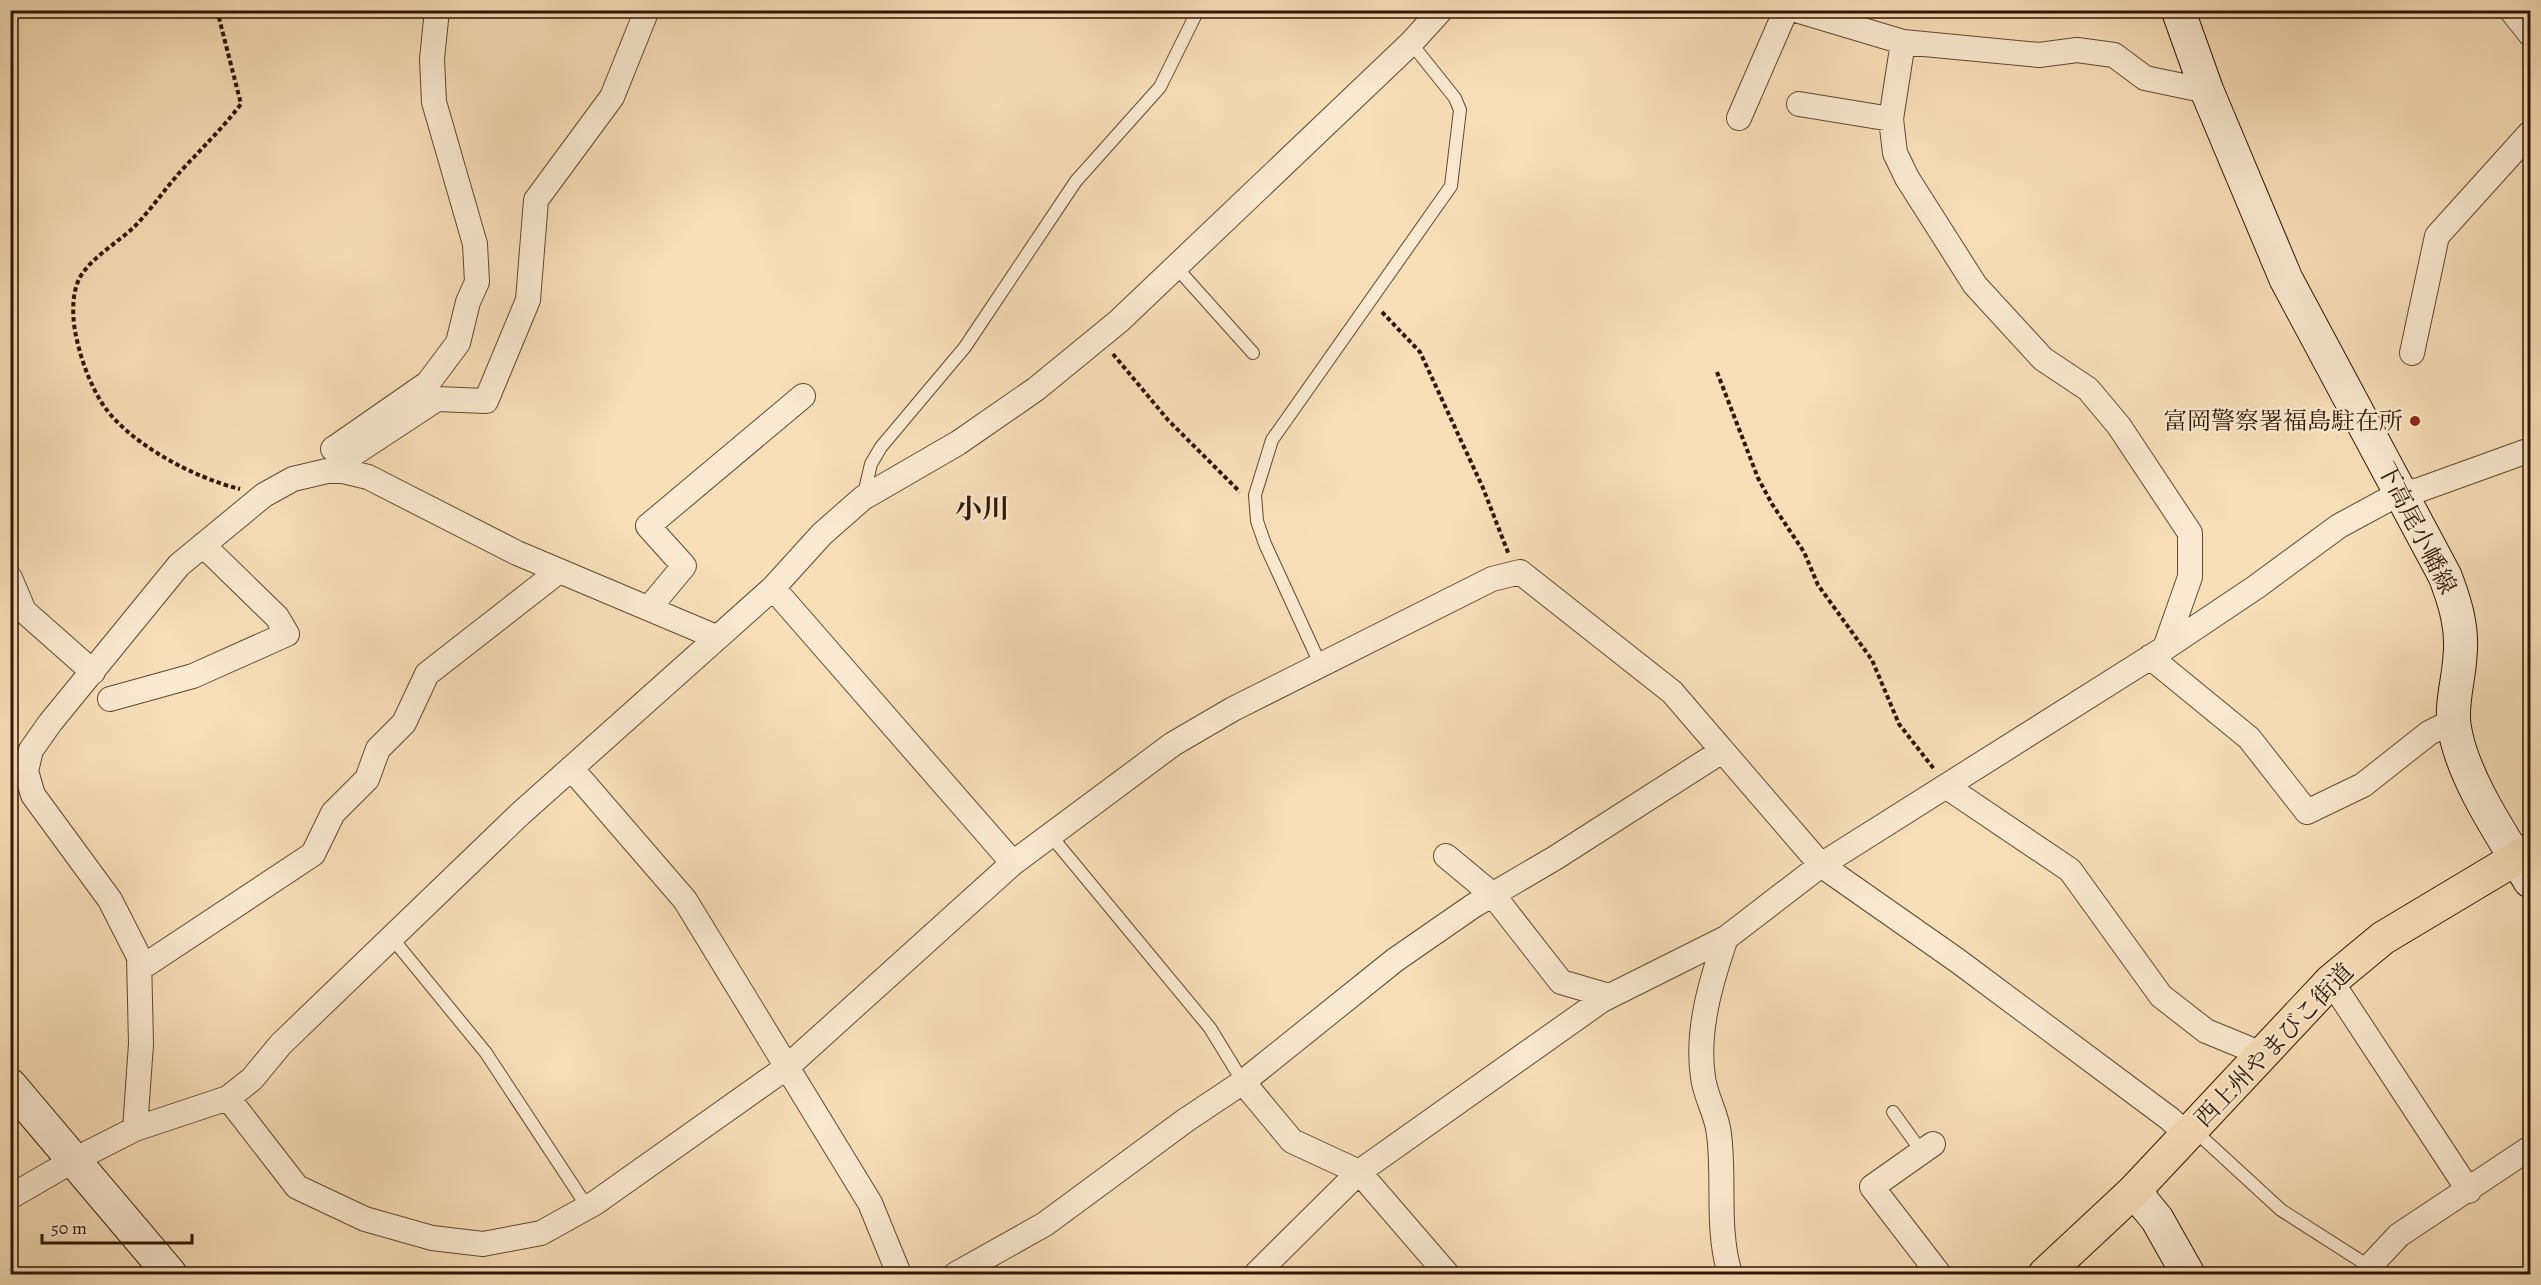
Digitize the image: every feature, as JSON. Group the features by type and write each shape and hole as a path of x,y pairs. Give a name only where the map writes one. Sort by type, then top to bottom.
{"highway":[{"name":"西上州やまびこ街道","path":"2045,1275 2134,1191 2331,981 2383,938 2526,863"}],"main road":[{"name":"下高尾小幡線","path":"2178,10 2207,91 2286,279 2445,576 2460,623 2461,654 2453,721 2457,744 2467,767 2526,863"},
{"path":"10,1085 170,1275"},
{"path":"2134,1191 2157,1219 2188,1275"}],"street":[{"path":"310,475 334,448 428,383 458,343 468,302 477,282 475,244 434,102 432,59 437,10"},
{"path":"334,448 356,453 437,399 486,401 528,300 536,200 612,97 646,10"},
{"path":"10,1197 74,1160 135,1129 228,1098 252,1079 281,1044 571,768 773,588 822,534 863,498 958,443 1036,389 1099,338 1411,43 1441,10"},
{"path":"1738,118 1786,10"},
{"path":"1796,10 1903,42 2039,55 2077,51 2114,55 2145,78 2207,91"},
{"path":"2511,10 2530,34"},
{"path":"1903,42 1891,119 1895,153 1907,178 1975,285 2043,359 2088,388 2119,426 2190,533 2190,577 2158,653"},
{"path":"1799,104 1891,119"},
{"path":"2412,352 2437,236 2530,134"},
{"path":"649,608 684,566 648,526 803,396"},
{"path":"1256,1275 1359,1172 1609,996 1726,938 1821,865 2158,653 2256,587 2339,526 2400,493 2419,490 2530,450"},
{"path":"135,1129 141,1044 139,957 123,921 33,795 26,771 31,750 50,723 179,565 279,484 310,475 343,471 368,477 516,553 716,637"},
{"path":"110,699 193,676 287,634 277,617 203,545"},
{"path":"141,968 313,854 333,813 368,779 378,749 404,723 427,674 559,571"},
{"path":"228,1098 297,1186 365,1219 432,1238 483,1244 542,1233 588,1208 787,1067 1013,862 1191,733 1492,579 1520,572 1539,584 1672,692 1821,865 1958,961 2190,1132"},
{"path":"10,578 24,611 93,672"},
{"path":"773,588 1013,862"},
{"path":"2158,653 2249,738 2307,812 2362,785 2429,733 2453,721"},
{"path":"956,1275 1045,1224 1186,1120 1243,1082 1395,960 1493,895 1722,752"},
{"path":"571,768 685,900 870,1203 899,1275"},
{"path":"1947,787 2070,870 2161,996 2206,1031 2262,1054"},
{"path":"1446,856 1493,895 1561,982 1609,996"},
{"path":"1726,938 1713,977 1703,1031 1703,1077 1719,1132 1722,1250 1730,1275"},
{"path":"2331,981 2469,1191"},
{"path":"1243,1082 1292,1142 1359,1172 1447,1275"},
{"path":"1928,1148 1872,1187 1939,1275"},
{"path":"2376,1270 2399,1235 2469,1191 2530,1148"}],"lane":[{"path":"863,498 871,464 881,447 965,347 1076,181 1161,87 1197,10"},
{"path":"1321,666 1265,543 1257,521 1256,503 1262,468 1272,440 1451,186 1460,110 1455,98 1411,43"},
{"path":"1175,266 1253,353"},
{"path":"1051,836 1210,1028 1243,1082"},
{"path":"392,938 486,1053 588,1208"},
{"path":"1893,1112 1928,1148"},
{"path":"2190,1132 2282,1210 2376,1270"}],"path":[{"path":"217,10 241,104 220,132 182,171 136,225 82,274 74,299 73,324 83,368 97,394 128,431 160,456 217,484 264,495"},
{"path":"1371,301 1420,352 1484,488 1510,557 1511,574"},
{"path":"1099,338 1168,420 1242,494 1256,503"},
{"path":"1717,372 1758,478 1772,504 1804,552 1818,585 1872,660 1899,724 1947,787"}],"place":[{"name":"富岡警察署福島駐在所","path":"2415,421"}],"district":[{"name":"小川","path":"982,509"}]}
